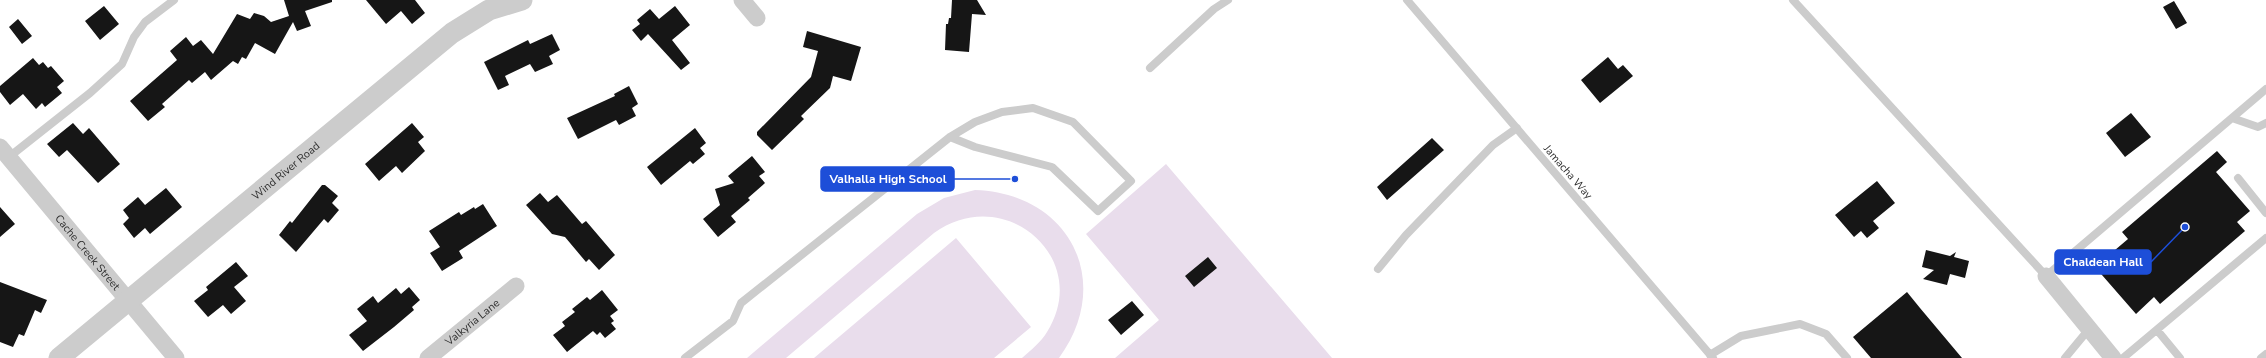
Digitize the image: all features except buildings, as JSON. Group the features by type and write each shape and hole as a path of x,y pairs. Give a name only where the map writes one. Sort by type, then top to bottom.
{"street":[{"name":"Wind River Road","path":"59,358 452,33 489,10 522,0"},
{"path":"742,0 757,18"},
{"name":"Cache Creek Street","path":"4,152 176,358"},
{"path":"2046,276 2113,358"},
{"name":"Valkyria Lane","path":"428,358 516,286"}],"lane":[{"path":"4,152 90,93 122,64 134,37 145,22 174,0"},
{"path":"1150,68 1214,9 1228,0"},
{"name":"Jamacha Way","path":"1407,0 1711,356"},
{"path":"1793,0 2046,276 2266,89"},
{"path":"685,358 733,320 741,303 950,137 975,122 1002,112 1033,108 1073,122 1130,181 1098,211 1052,167 975,147 950,137"},
{"path":"2232,118 2258,126 2266,124"},
{"path":"1378,269 1406,235 1494,145 1517,128"},
{"path":"2238,178 2266,213"},
{"path":"2123,358 2266,238"},
{"path":"1711,356 1741,336 1800,324 1826,334 1847,358"},
{"path":"2065,358 2089,329"},
{"path":"2157,330 2180,358"},
{"path":"2261,358 2266,354"}],"shaded area":[{"path":"1166,164 1332,358 1115,358 1159,320 1086,234"},
{"path":"975,190 1008,195 1036,207 1058,224 1073,246 1082,272 1083,300 1075,329 1059,358 1022,358 1045,336 1058,305 1059,279 1050,255 1034,236 1013,223 988,217 961,220 934,233 786,358 747,358 917,214 944,198"},
{"path":"956,238 1031,327 994,358 814,358"}],"place":[{"name":"Valhalla High School","path":"1015,179"},
{"name":"Chaldean Hall","path":"2185,227"}]}
